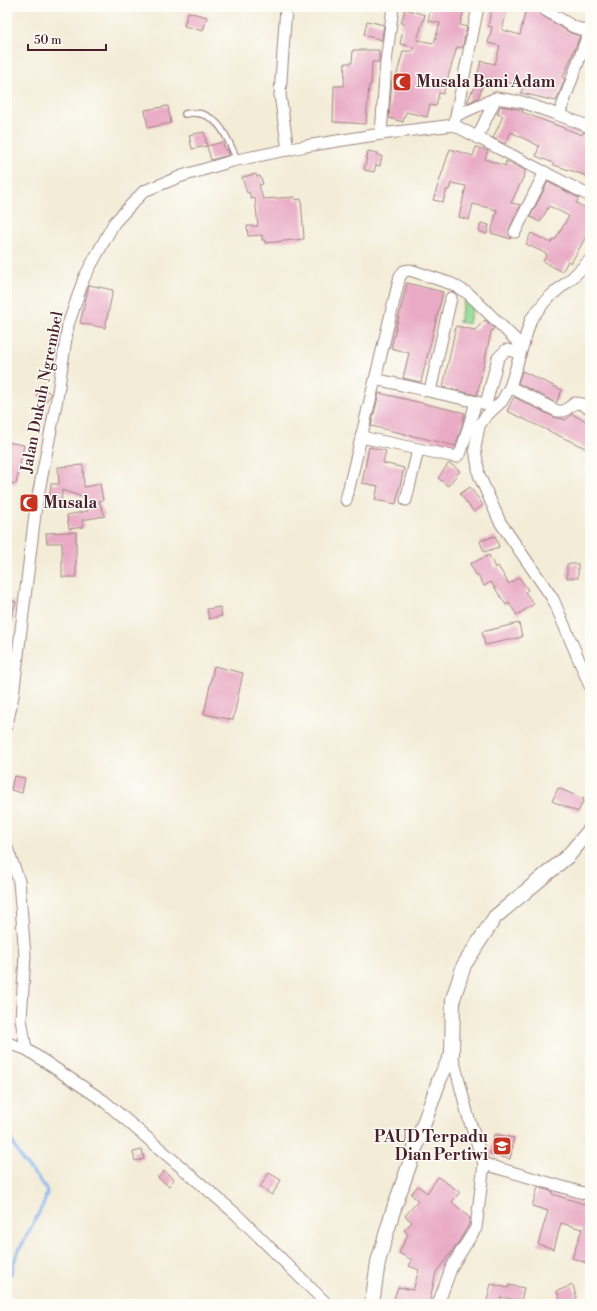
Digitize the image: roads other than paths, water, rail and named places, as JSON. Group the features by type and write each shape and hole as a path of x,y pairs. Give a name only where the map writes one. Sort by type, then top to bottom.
{"street":[{"path":"286,7 280,95 288,150"},
{"path":"382,134 386,62 393,7"},
{"path":"478,7 456,120 477,138 590,196"},
{"path":"540,7 574,27 590,31 559,115"},
{"path":"477,138 496,98 517,101 590,127"},
{"name":"Jalan Dukuh Ngrembel","path":"7,725 13,696 36,506 57,399 68,325 84,278 114,223 144,191 182,176 237,160 456,120 496,98"},
{"path":"515,232 545,172"},
{"path":"590,260 573,277 547,298 531,319 510,387 502,401 485,417 476,435 476,461 479,475 500,522 553,599 590,686"},
{"path":"346,500 400,276 404,271 410,270 452,284 469,294 521,349"},
{"path":"430,392 451,298"},
{"path":"375,379 486,404 500,353 506,350 521,349"},
{"path":"510,387 557,411 564,410 575,403 582,404 590,409"},
{"path":"361,437 456,457 459,455 476,402"},
{"path":"406,500 418,450"},
{"path":"438,1304 452,1266 476,1228 484,1164 468,1116 452,1054 453,999 464,965 495,917 568,856 590,830"},
{"path":"7,848 20,881 25,956 21,1019 26,1049"},
{"path":"7,1043 26,1049 104,1101 236,1214 327,1304"},
{"path":"372,1304 378,1262 392,1214 440,1078 452,1054"},
{"path":"484,1164 590,1195"}],"lane":[{"path":"184,114 200,113 210,116 220,125 237,160"}],"waterway":[{"path":"7,1132 22,1160 43,1184 47,1192 44,1203 16,1256 11,1274 7,1276"}],"place":[{"name":"Musala Bani Adam","path":"402,82"},
{"name":"Musala","path":"29,503"},
{"name":"PAUD Terpadu Dian Pertiwi","path":"502,1146"}]}
